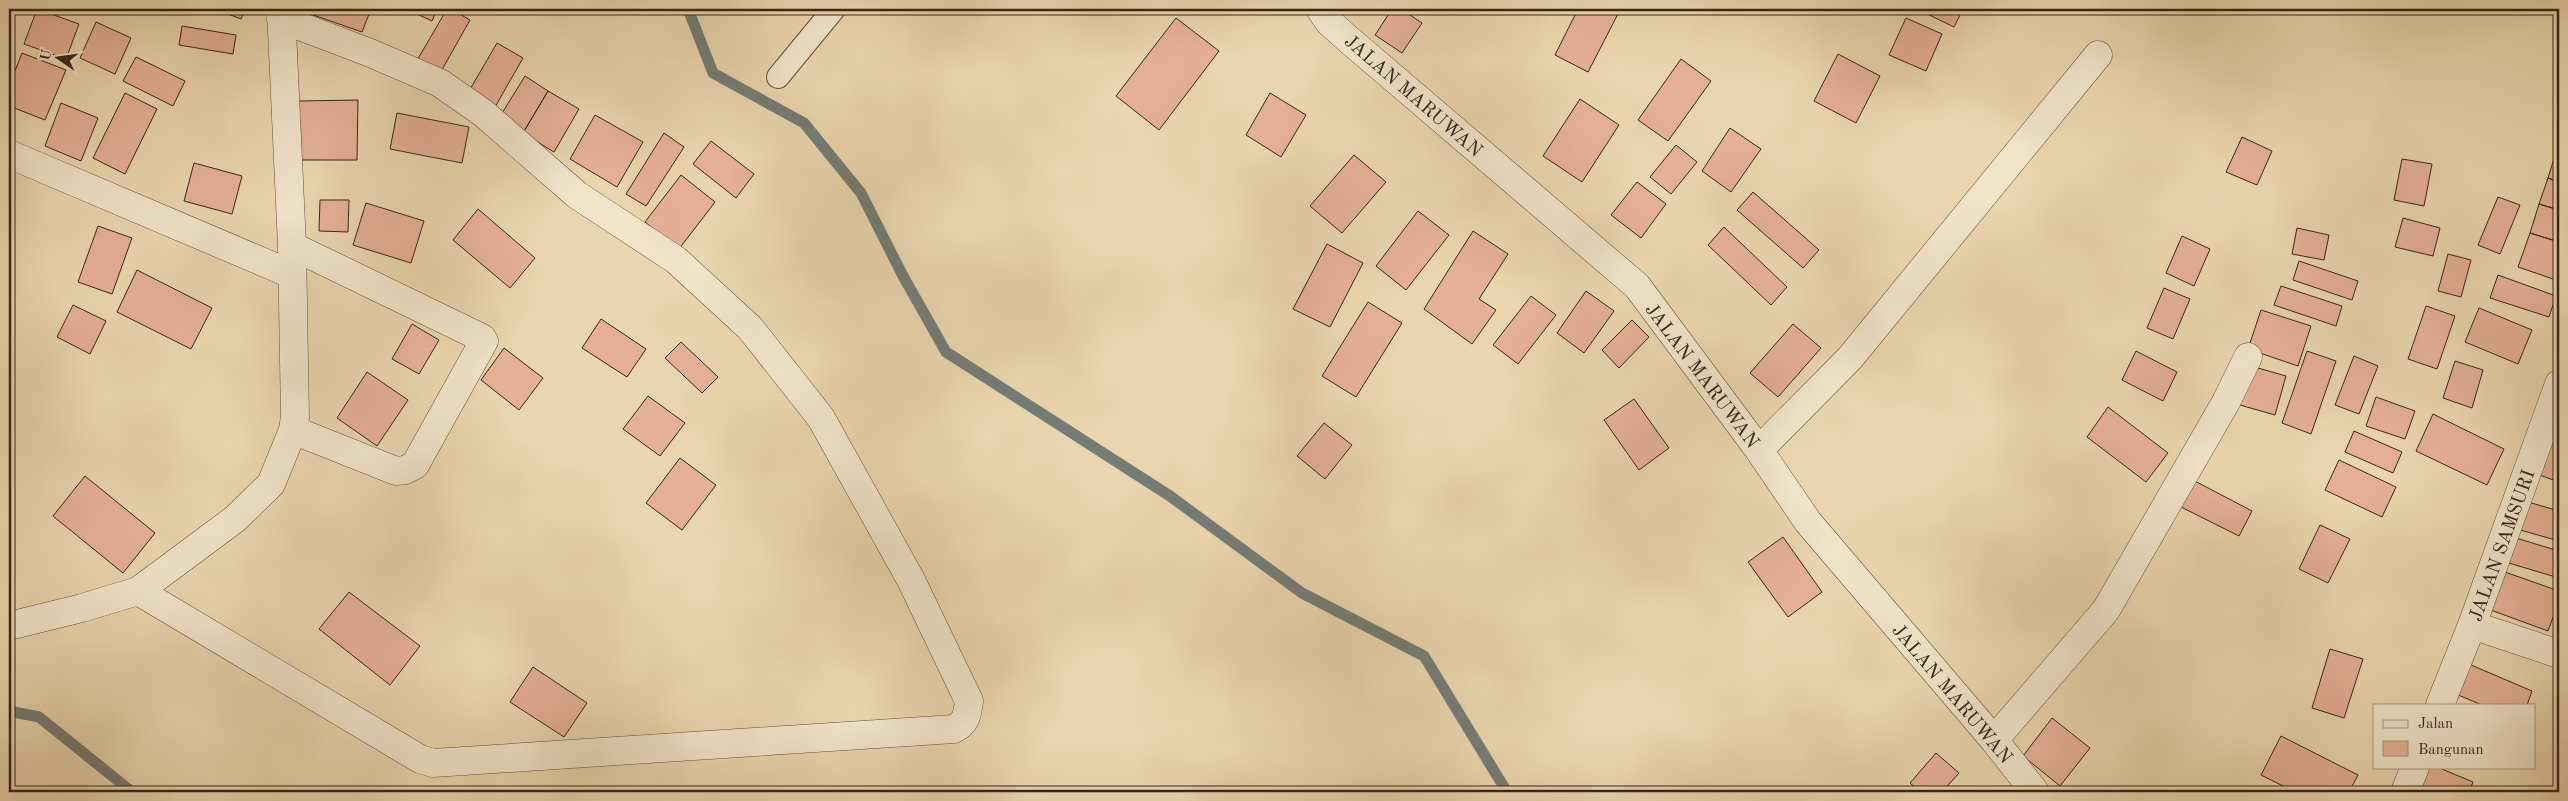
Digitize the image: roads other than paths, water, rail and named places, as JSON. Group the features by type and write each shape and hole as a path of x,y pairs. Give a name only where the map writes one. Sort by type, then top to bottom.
{"street":[{"name":"JALAN MARUWAN","path":"1320,9 1329,22 1348,39 1637,286 1759,450 1808,522 1994,740 2035,792"},
{"path":"9,626 82,608 138,591 235,519 270,484 293,430 295,417 292,246 281,14 440,83 483,113 577,195 676,260 750,328 821,418 911,580 969,701 964,724 954,729 432,763 411,754 138,591"},
{"path":"1759,450 1850,358 2098,55"},
{"path":"9,154 291,274"},
{"path":"292,246 482,338 484,341 415,465 405,470 396,471 293,430"},
{"path":"1994,740 2106,610 2226,402 2248,357"},
{"name":"JALAN SAMSURI","path":"2440,704 2472,625 2559,384"},
{"path":"2472,625 2559,654"},
{"path":"2405,792 2415,768"}],"lane":[{"path":"778,77 834,9"}],"waterway":[{"path":"688,9 713,73 804,123 861,193 903,276 946,352 1170,496 1302,593 1424,656 1507,792"},
{"path":"9,711 39,717 132,792"}]}
